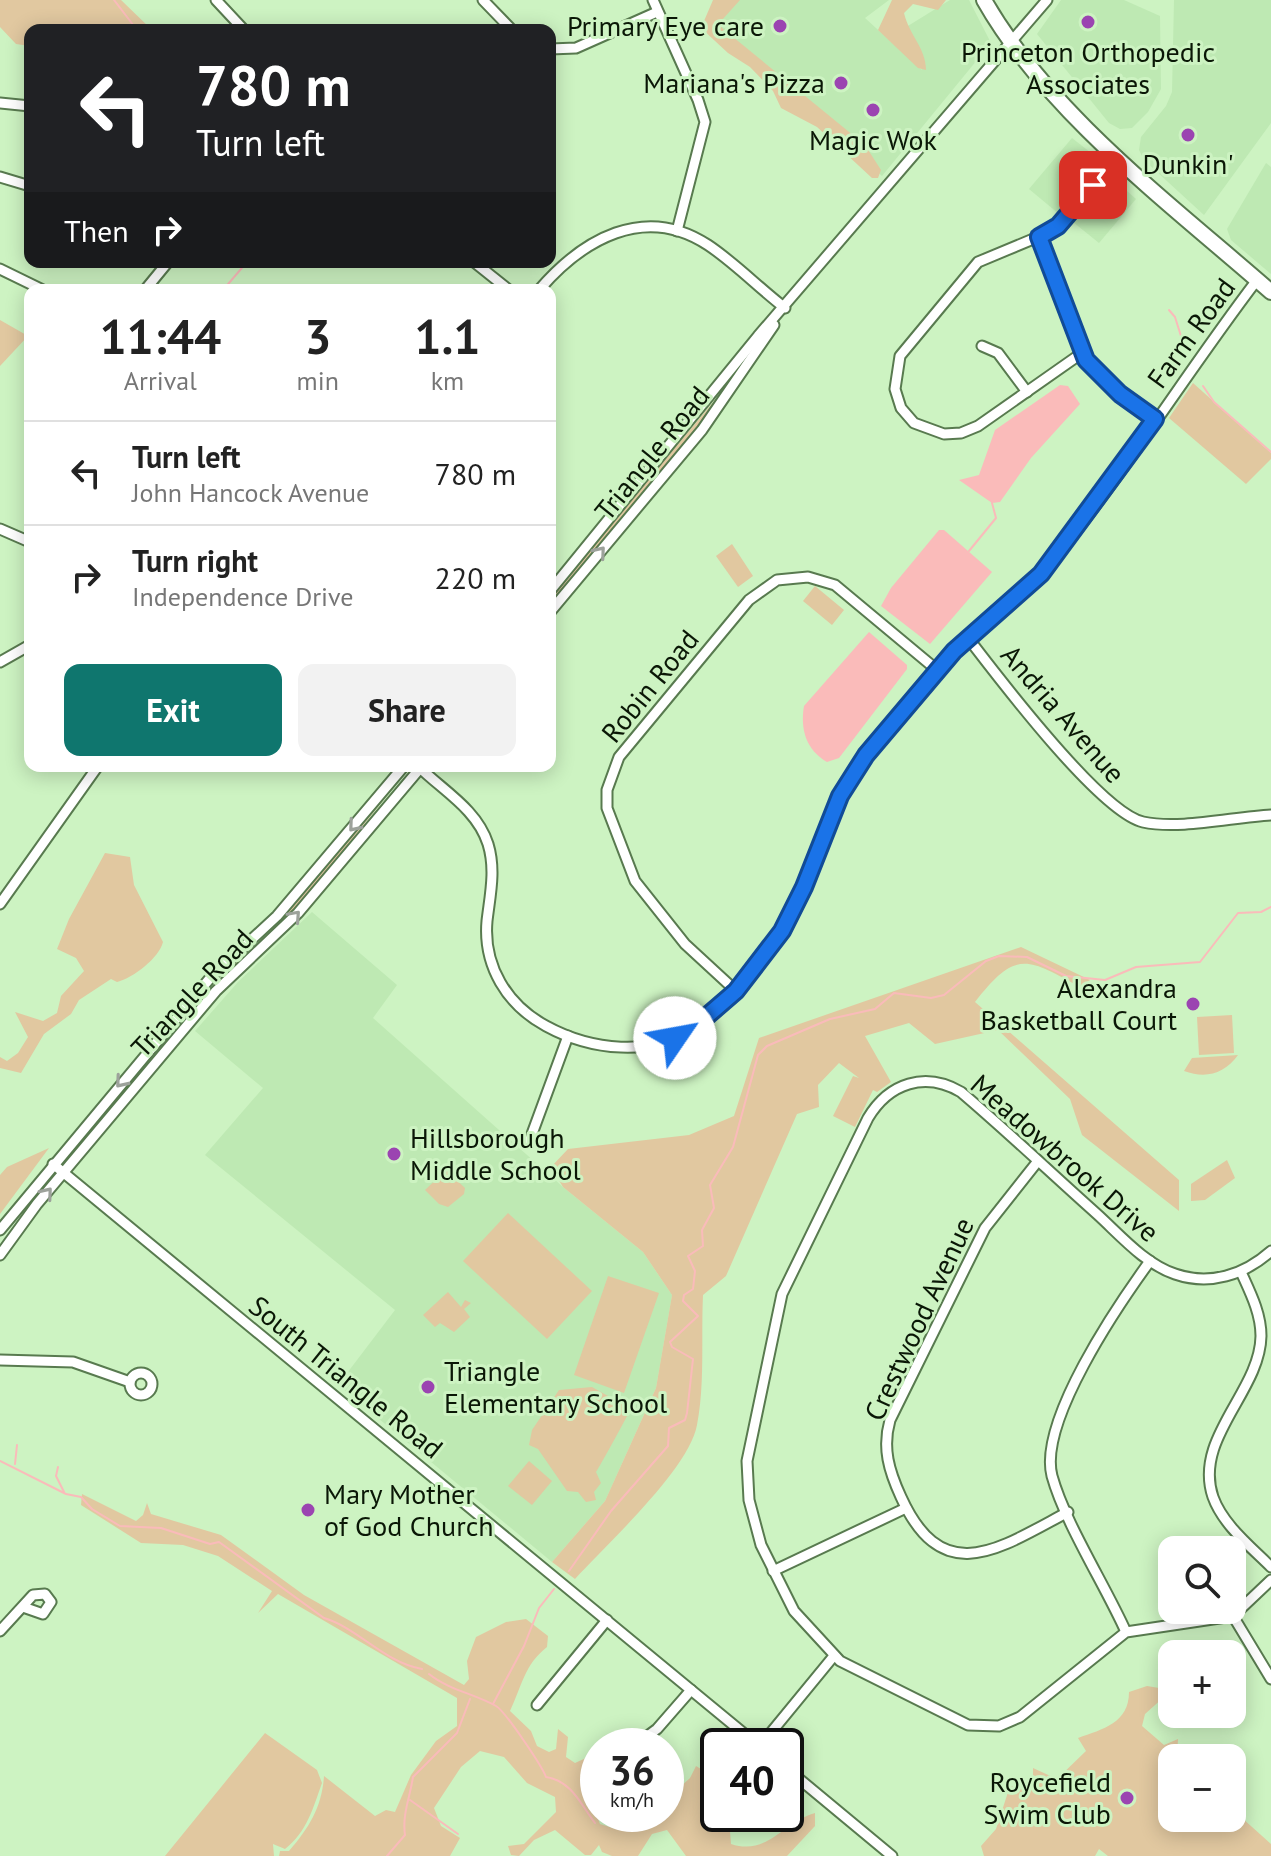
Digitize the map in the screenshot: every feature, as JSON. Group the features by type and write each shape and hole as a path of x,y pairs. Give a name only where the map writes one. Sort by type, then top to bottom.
{"highway":[{"path":"987,0 1011,45 1059,102 1271,292"}],"street":[{"path":"216,0 238,24"},
{"path":"483,0 506,24"},
{"path":"653,0 705,122 677,231"},
{"name":"Triangle Road","path":"556,584 758,336 782,312 1047,0"},
{"path":"556,49 576,48 657,12"},
{"path":"0,103 24,105"},
{"path":"1082,353 971,430 944,434 922,428 908,417 897,397 894,379 907,346 978,262 987,255 1039,237 1058,226 1118,156"},
{"path":"0,177 24,184"},
{"path":"544,284 570,256 600,237 635,228 677,231 706,244 782,312"},
{"path":"1039,237 1082,353 1120,394 1155,419"},
{"path":"150,284 163,268"},
{"path":"482,268 502,284"},
{"path":"0,269 31,284"},
{"name":"Farm Road","path":"425,772 471,814 488,844 493,879 487,935 490,959 500,984 522,1010 568,1036 609,1046 658,1044 692,1029 736,991 766,955 788,920 848,782 937,670 968,638 1020,597 1041,574 1257,280"},
{"name":"Triangle Road","path":"556,605 710,420 782,312"},
{"path":"982,346 998,353 1027,392"},
{"path":"0,529 24,539"},
{"name":"Robin Road","path":"736,991 671,929 631,872 607,808 607,790 619,757 749,600 777,580 808,577 835,585 937,670"},
{"name":"Andria Avenue","path":"968,638 1046,736 1129,817 1154,824 1271,815"},
{"path":"0,662 24,648"},
{"path":"0,904 94,772"},
{"name":"Triangle Road","path":"0,1230 211,977 277,916 399,772"},
{"name":"Triangle Road","path":"0,1255 64,1172 216,991 298,913 416,772"},
{"path":"529,1142 568,1036"},
{"name":"Meadowbrook Drive","path":"1126,1632 1020,1717 989,1727 958,1722 833,1657 794,1611 773,1571 756,1533 747,1476 752,1428 786,1283 875,1107 890,1092 908,1083 944,1084 961,1092 1150,1261 1177,1275 1199,1279 1241,1272 1271,1251"},
{"name":"Crestwood Avenue","path":"1038,1161 985,1228 890,1420 886,1442 887,1462 906,1508 928,1540 945,1550 964,1554 994,1548 1068,1512"},
{"name":"South Triangle Road","path":"53,1164 738,1728"},
{"path":"1150,1261 1108,1320 1055,1427 1050,1466 1068,1512 1126,1632 1180,1624"},
{"path":"1241,1272 1258,1315 1260,1346 1255,1364 1216,1443 1211,1466 1211,1488 1225,1520 1271,1567"},
{"path":"3,1357 73,1362 130,1382"},
{"path":"773,1571 906,1508"},
{"path":"1246,1604 1271,1580"},
{"path":"0,1631 23,1607"},
{"path":"537,1705 607,1620"},
{"path":"1238,1624 1271,1679"},
{"path":"775,1728 833,1657"},
{"path":"658,1728 691,1690"},
{"path":"804,1783 892,1856"}],"shaded area":[{"path":"0,0 121,0 146,24 24,24 24,45 16,44 0,27"},
{"path":"713,0 740,0 722,20 722,28 865,145 881,170 878,178 872,178 817,127 781,108 773,91 750,67 728,53 701,28"},
{"path":"730,0 889,0 865,18 922,70 903,29 950,0 969,0 991,43 882,176 710,22"},
{"path":"892,0 946,0 938,10 913,4 904,13 923,55 926,70 918,68 878,30"},
{"path":"1061,0 1124,0 1160,16 1161,89 1148,112 1132,128 1120,129 1109,123 1037,34"},
{"path":"1174,0 1271,0 1271,123 1204,215 1144,160 1139,150 1141,137 1166,106 1172,92"},
{"path":"1072,138 1100,160 1059,214 1029,189"},
{"path":"1266,163 1271,167 1271,274 1231,240 1227,229"},
{"path":"1111,177 1136,199 1099,243 1073,222"},
{"path":"0,320 24,334 24,340 0,366"},
{"path":"1193,383 1271,453 1271,459 1246,484 1169,418"},
{"path":"1060,385 1068,386 1080,404 1031,458 1000,502 992,503 959,480 979,475 995,430"},
{"path":"720,394 706,418 556,599 556,590"},
{"path":"939,530 944,530 992,572 930,644 881,606 891,588"},
{"path":"732,544 753,576 738,587 716,556"},
{"path":"815,586 844,610 832,625 803,601"},
{"path":"869,632 907,665 907,669 839,758 827,762 814,751 806,738 804,706"},
{"path":"402,777 292,914 195,1008 230,968 265,937"},
{"path":"105,853 130,857 134,885 163,942 161,948 138,972 117,982 111,979 79,1000 71,1014 44,1034 21,1073 0,1068 0,1057 7,1061 18,1053 28,1037 15,1012 43,1021 57,1013 61,996 84,971 76,958 57,949 69,919"},
{"path":"312,912 397,985 373,1018 563,1187 643,1252 672,1295 656,1388 605,1501 552,1562 338,1385 395,1310 205,1155 263,1088 195,1031 238,982"},
{"path":"1021,947 1090,980 1080,987 1034,965 1012,966 1001,973 975,1002 1179,1180 1179,1211 1082,1135 1070,1099 998,1030 935,1044 909,1023 865,1036 891,1082 877,1092 873,1090 855,1127 833,1116 853,1076 859,1078 839,1063 818,1085 819,1107 797,1114 726,1276 703,1295 701,1393 691,1443 663,1484 575,1579 552,1562 605,1501 656,1388 672,1295 643,1252 563,1187 551,1167 568,1149 689,1135 734,1116 759,1038"},
{"path":"1232,1015 1234,1053 1199,1055 1197,1017"},
{"path":"1238,1055 1221,1071 1200,1075 1184,1071 1192,1058"},
{"path":"49,1148 0,1214 0,1175 7,1167"},
{"path":"1227,1160 1235,1178 1205,1200 1191,1201 1191,1184"},
{"path":"446,1170 465,1188 464,1194 448,1207 439,1204 425,1190"},
{"path":"508,1213 592,1291 547,1339 463,1261"},
{"path":"608,1276 659,1293 624,1393 574,1375"},
{"path":"448,1292 461,1307 465,1300 471,1303 464,1309 470,1317 454,1332 440,1323 435,1327 423,1315"},
{"path":"592,1387 631,1409 596,1472 601,1483 594,1492 596,1500 586,1502 578,1492 567,1491 538,1449 529,1445 532,1430 559,1390"},
{"path":"529,1461 552,1481 532,1505 508,1486"},
{"path":"82,1494 136,1521 143,1515 147,1503 151,1514 221,1535 304,1595 464,1685 469,1679 467,1661 476,1637 506,1622 526,1619 548,1636 547,1647 528,1669 510,1711 531,1731 537,1746 549,1752 556,1749 558,1729 568,1737 566,1757 575,1763 580,1761 580,1832 660,1832 652,1834 638,1856 612,1856 602,1852 599,1845 591,1855 585,1855 555,1830 534,1840 519,1856 511,1855 508,1846 524,1844 556,1812 555,1797 527,1783 504,1757 480,1751 461,1767 434,1808 441,1826 460,1838 450,1856 279,1856 280,1851 289,1851 303,1834 317,1807 324,1776 375,1816 386,1810 395,1812 411,1775 436,1741 457,1726 457,1698 278,1594 258,1613 272,1591 218,1556 183,1545 141,1543 81,1505"},
{"path":"1147,1686 1158,1688 1158,1702 1145,1714 1142,1726 1163,1744 1158,1744 1158,1832 1246,1832 1246,1822 1271,1844 1271,1856 1108,1856 1099,1849 1095,1856 984,1856 981,1846 996,1829 1010,1786 1033,1790 1033,1768 1057,1779 1086,1751 1078,1738 1119,1718 1125,1711 1129,1692"},
{"path":"265,1733 317,1770 322,1783 299,1835 285,1849 273,1844 274,1856 165,1856"},
{"path":"696,1766 700,1768 700,1832 730,1832 731,1844 755,1845 781,1832 804,1832 804,1817 815,1813 815,1826 787,1856 686,1856 668,1832 684,1832 684,1784"}],"waterway":[{"path":"114,0 132,24"},
{"path":"228,284 242,268"},
{"path":"1169,310 1175,317 1186,352"},
{"path":"1203,386 1214,402 1271,452"},
{"path":"969,551 996,518 992,503"},
{"path":"569,1571 611,1511 668,1446 669,1428 685,1420 693,1359 672,1347 670,1342 698,1316 683,1301 684,1295 693,1289 695,1271 688,1256 703,1246 702,1230 714,1208 710,1185 733,1147 758,1055 767,1046 830,1019 875,1009 894,993 931,998 944,995 986,961 999,956 1027,957 1066,976 1105,980 1136,967 1200,962 1238,913 1261,912 1271,907"},
{"path":"15,1464 17,1445"},
{"path":"0,1461 66,1494 81,1497 92,1509 120,1526 161,1528 210,1544 219,1542 324,1618 348,1629 396,1660 422,1669"},
{"path":"58,1467 56,1476 64,1492"},
{"path":"493,1704 524,1646 539,1608 554,1589"},
{"path":"429,1674 501,1710 546,1777 563,1783 580,1802"},
{"path":"387,1856 405,1835 405,1813 413,1777 457,1733 470,1699"},
{"path":"410,1800 458,1834"}],"place":[{"name":"Princeton Orthopedic Associates","path":"1088,22"},
{"name":"Primary Eye care","path":"780,26"},
{"name":"Mariana's Pizza","path":"841,83"},
{"name":"Magic Wok","path":"873,110"},
{"name":"Dunkin'","path":"1188,135"},
{"name":"Alexandra Basketball Court","path":"1193,1004"},
{"name":"Hillsborough Middle School","path":"394,1154"},
{"name":"Triangle Elementary School","path":"428,1387"},
{"name":"Mary Mother of God Church","path":"308,1510"},
{"name":"Roycefield Swim Club","path":"1127,1798"}],"route":[{"path":"675,1038 717,1009 766,955 794,909 840,796 866,755 954,651 1032,585 1155,419 1120,394 1086,360 1039,237 1058,226 1093,185"}]}
